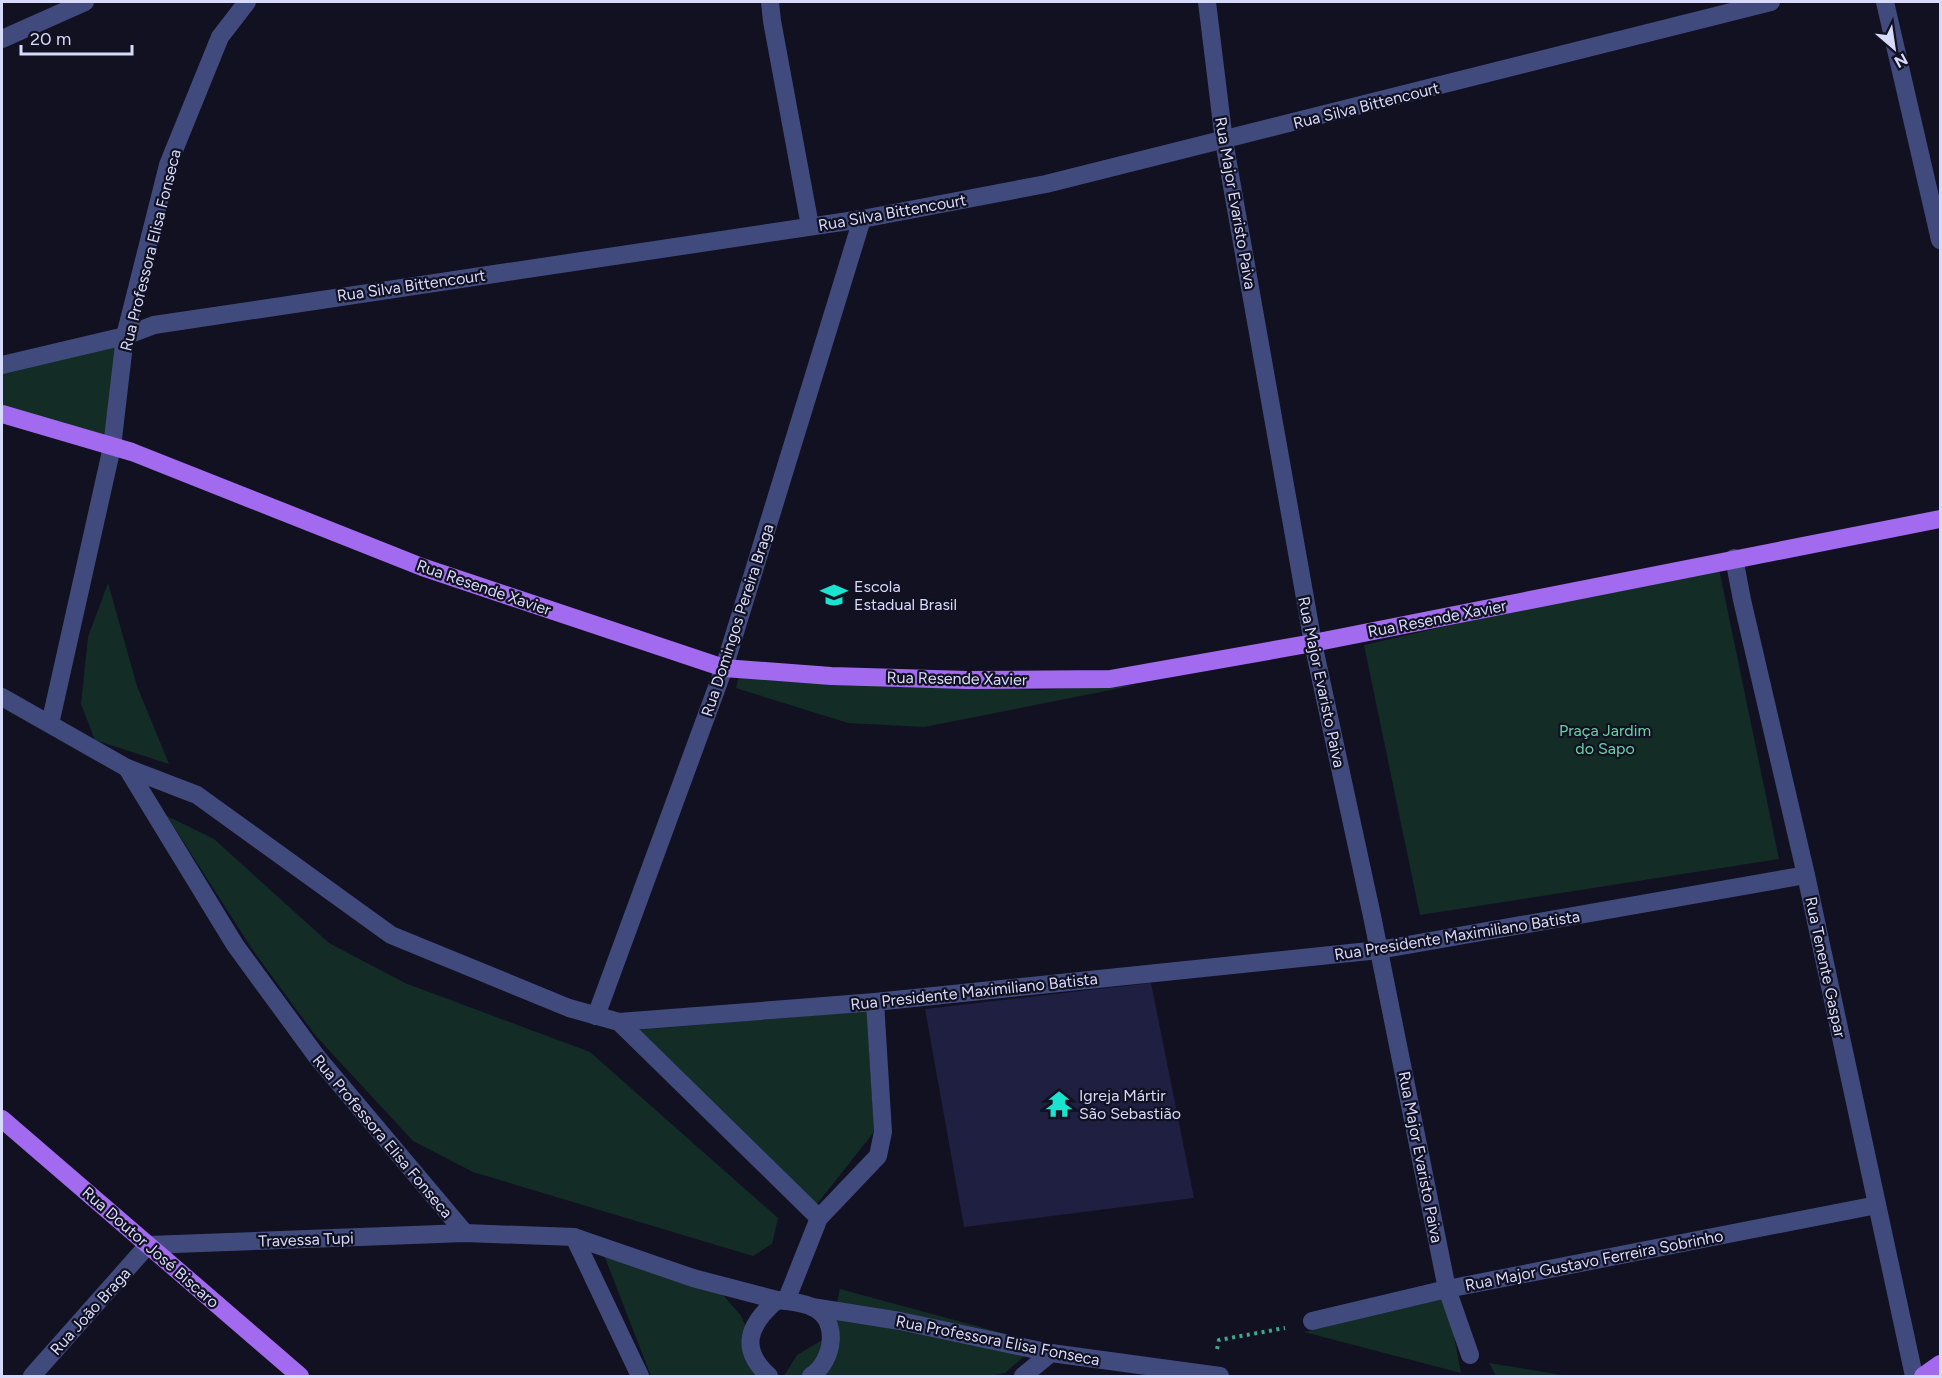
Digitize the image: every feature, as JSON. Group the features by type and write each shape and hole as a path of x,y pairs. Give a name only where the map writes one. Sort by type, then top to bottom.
{"main road":[{"name":"Rua Resende Xavier","path":"2,414 132,452 422,567 724,668 831,676 967,680 1110,679 1313,643 1734,558 1941,519"},
{"name":"Rua Doutor José Biscaro","path":"2,1119 300,1377"},
{"path":"1923,1377 1941,1364"}],"street":[{"path":"2,39 86,2"},
{"name":"Rua Professora Elisa Fonseca","path":"50,724 112,447 125,336 168,165 220,37 247,2"},
{"path":"770,2 810,226"},
{"name":"Rua Major Evaristo Paiva","path":"1207,2 1224,141 1313,643 1379,950 1447,1289 1470,1355"},
{"name":"Rua Silva Bittencourt","path":"2,365 125,336 154,325 862,219 1046,184 1771,2"},
{"path":"1885,2 1941,240"},
{"name":"Rua Domingos Pereira Braga","path":"596,1016 724,668 862,219"},
{"name":"Rua Tenente Gaspar","path":"1734,558 1806,875 1914,1377"},
{"name":"Rua Presidente Maximiliano Batista","path":"2,697 127,768 197,795 391,935 569,1008 619,1022 875,1002 1379,950 1806,875"},
{"name":"Rua Professora Elisa Fonseca","path":"127,768 235,945 317,1057 465,1233 574,1237 693,1278 781,1301 900,1321 1051,1353 1216,1376"},
{"path":"769,1377 756,1365 750,1348 752,1330 765,1311 781,1301 819,1218 878,1156 883,1132 875,1002"},
{"path":"619,1022 819,1218"},
{"name":"Rua Major Gustavo Ferreira Sobrinho","path":"1312,1321 1447,1289 1877,1205"},
{"name":"Travessa Tupi","path":"148,1245 465,1233"},
{"path":"574,1237 640,1377"},
{"name":"Rua João Braga","path":"32,1377 148,1245"},
{"path":"811,1377 821,1370 830,1354 831,1336 825,1319 812,1306"},
{"path":"1023,1377 1051,1353"}],"path":[{"path":"1216,1376 1219,1340 1258,1334 1312,1321"}],"green space":[{"path":"119,342 106,435 2,407 2,370"},
{"name":"Praça Jardim do Sapo","path":"1718,564 1779,859 1420,915 1364,645"},
{"path":"108,583 137,686 169,764 95,740 81,704 88,637"},
{"path":"739,675 1036,690 1136,685 924,727 848,723 736,688"},
{"path":"167,816 214,839 329,943 405,983 590,1052 778,1218 772,1244 753,1256 473,1172 413,1141 315,1035 252,949"},
{"path":"867,1011 874,1132 817,1204 638,1030"},
{"path":"597,1237 707,1276 741,1316 757,1351 755,1376 651,1376"},
{"path":"840,1289 1039,1343 1005,1373 988,1376 784,1376 797,1355 829,1336"},
{"path":"1447,1298 1461,1373 1304,1332"},
{"path":"1489,1363 1568,1376 1496,1376"}],"building":[{"name":"Igreja Mártir São Sebastião","path":"1151,983 1194,1198 964,1227 925,1009"}],"place":[{"name":"Escola Estadual Brasil","path":"834,595"},
{"name":"Igreja Mártir São Sebastião","path":"1059,1104"}]}
